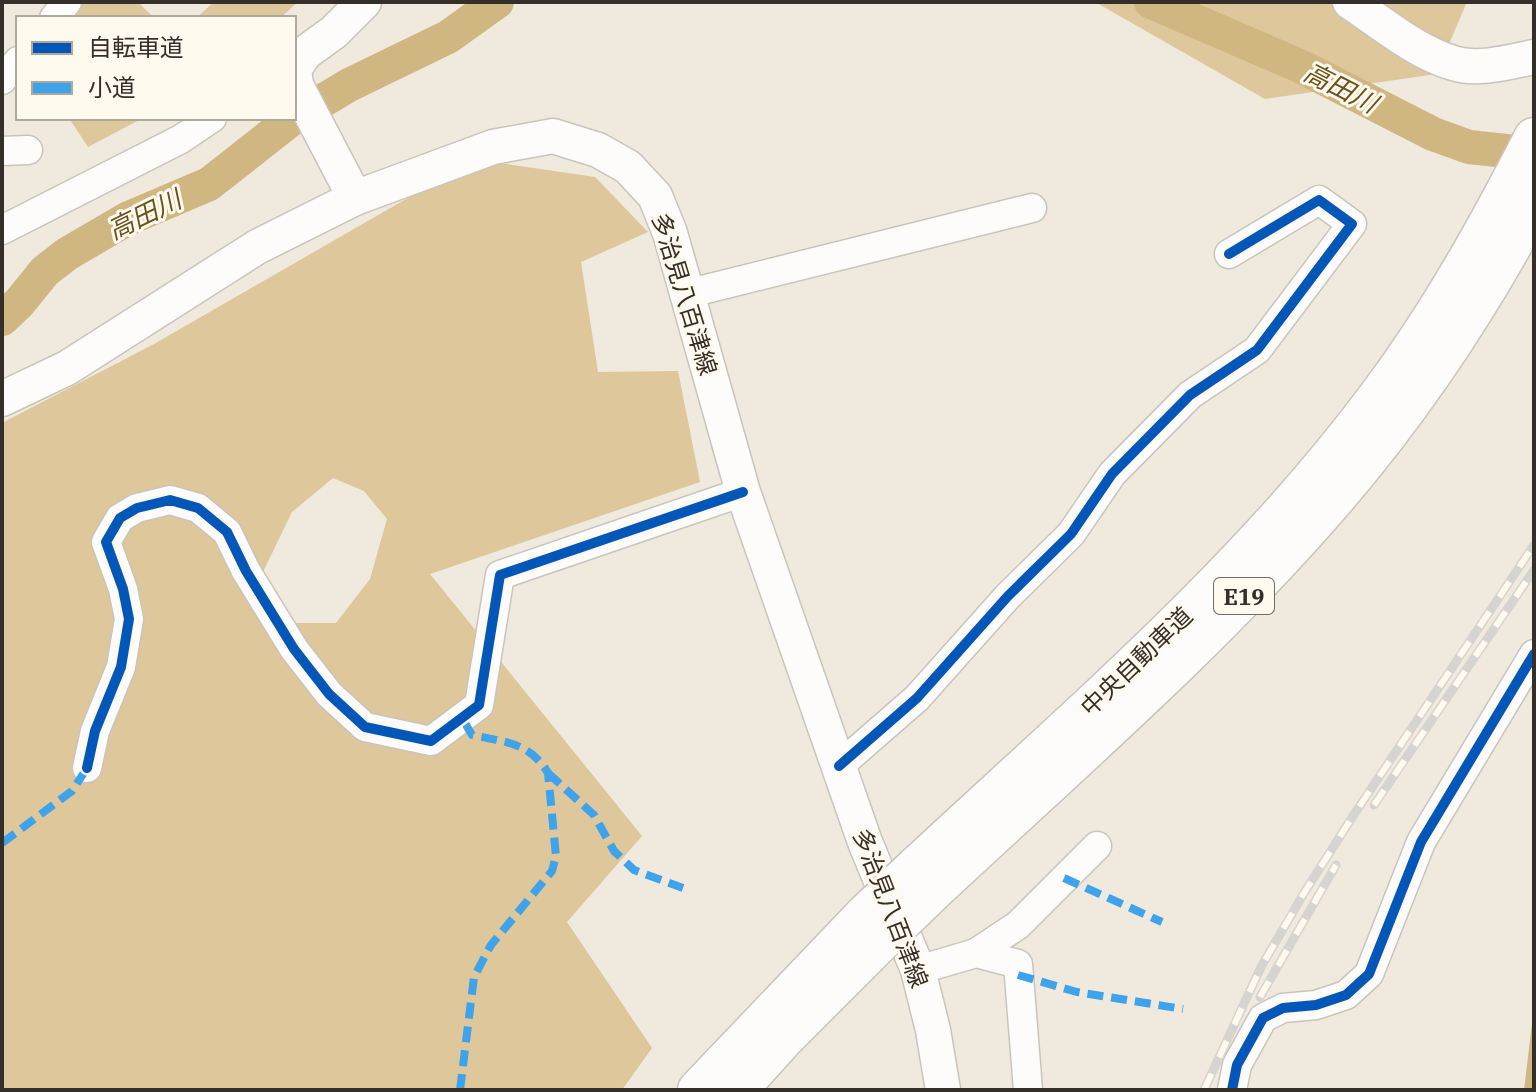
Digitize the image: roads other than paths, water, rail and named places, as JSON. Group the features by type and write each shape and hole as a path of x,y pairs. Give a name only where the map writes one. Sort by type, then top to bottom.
{"highway":[{"name":"中央自動車道","path":"698,1090 924,879 1162,677 1314,522 1410,401 1469,317 1534,138"},
{"name":"中央自動車道","path":"1488,258 1534,204"},
{"name":"中央自動車道","path":"737,1090 784,1038 872,929"}],"main road":[{"path":"296,72 305,53 334,32 364,2"},
{"path":"1350,2 1422,49 1454,64 1489,65 1534,57"},
{"path":"296,76 355,198"},
{"name":"多治見八百津線","path":"2,399 67,368 257,247 355,198 493,147 553,136 598,150 628,167 655,196 670,233 743,492 865,842 918,970 933,1030 943,1090"}],"street":[{"path":"2,80 16,63"},
{"path":"2,230 181,139 209,120"},
{"path":"839,766 917,698 1008,596 1071,534 1112,474 1190,395 1257,350 1352,224 1319,200 1229,254"},
{"path":"686,294 1032,208"},
{"path":"87,768 95,731 121,667 129,619 123,589 106,542 120,518 137,508 170,500 198,508 227,532 246,571 294,649 329,694 365,727 431,741 479,705 500,575 743,492"},
{"path":"1232,1090 1237,1065 1263,1018 1283,1008 1316,1005 1346,995 1369,974 1421,842 1534,654"},
{"path":"918,970 976,953 1018,925 1097,846"},
{"path":"976,953 1018,964 1028,1090"}],"waterway":[{"name":"高田川","path":"296,117 349,85 448,37 497,2"},
{"name":"高田川","path":"1151,2 1302,67 1433,134 1469,147 1534,154"},
{"name":"高田川","path":"2,319 45,271 67,254 127,219 209,184 290,120"}],"railway":[{"path":"1204,1090 1261,967 1304,893 1534,545"},
{"path":"1374,805 1534,570"},
{"path":"1260,997 1336,865"}]}
